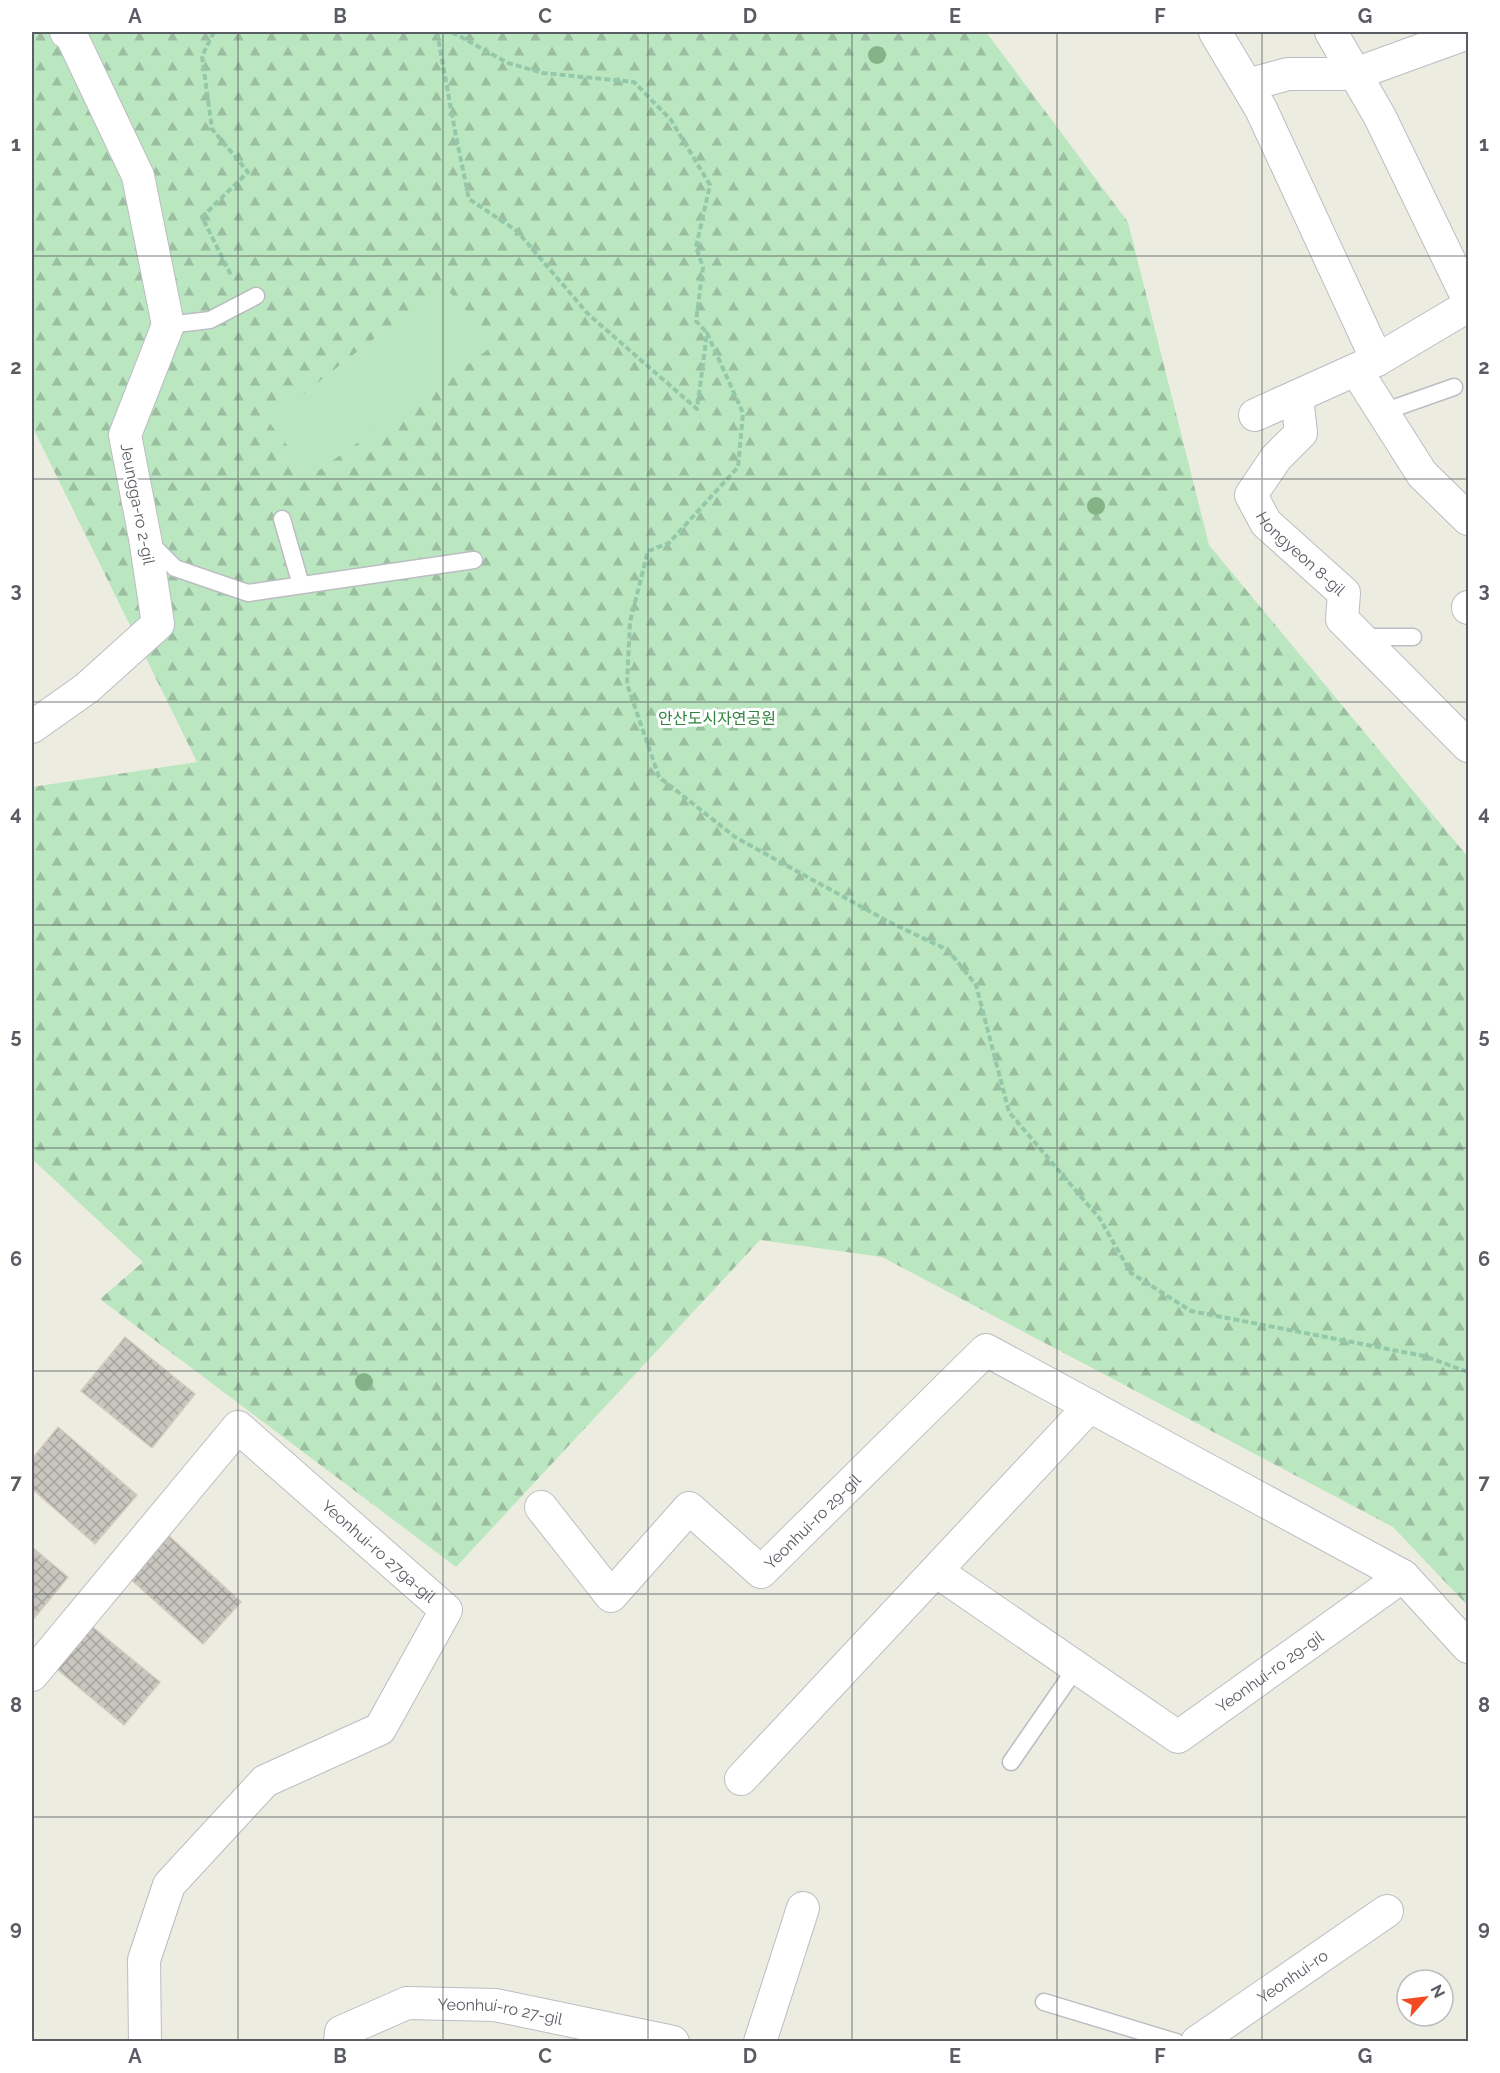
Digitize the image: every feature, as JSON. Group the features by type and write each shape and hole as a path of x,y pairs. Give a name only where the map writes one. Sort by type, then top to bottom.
{"street":[{"path":"66,32 71,35 138,176 168,325"},
{"path":"1215,32 1261,109 1383,412 1422,474 1468,519"},
{"path":"1331,32 1380,117 1468,299"},
{"path":"1247,85 1288,74 1355,74 1468,33"},
{"path":"1256,416 1366,365 1468,306"},
{"name":"Jeungga-ro 2-gil","path":"32,727 87,687 158,624 145,538 125,435 168,325"},
{"name":"Hongyeon 8-gil","path":"1297,397 1301,433 1276,458 1251,495 1266,523 1344,593 1342,619 1468,746"},
{"name":"Yeonhui-ro 29-gil","path":"541,1508 611,1596 689,1508 761,1572 986,1350 1403,1576 1468,1647"},
{"path":"741,1779 1090,1406"},
{"name":"Yeonhui-ro 27ga-gil","path":"32,1675 238,1427 446,1610 380,1729 265,1781 169,1885 144,1960 145,2042"},
{"name":"Yeonhui-ro 29-gil","path":"936,1570 1178,1737 1403,1576"},
{"path":"760,2042 803,1908"},
{"name":"Yeonhui-ro","path":"1197,2042 1387,1911"},
{"name":"Yeonhui-ro 27-gil","path":"340,2042 341,2032 407,2004 495,2005 673,2042"}],"lane":[{"path":"168,325 210,320 250,299"},
{"path":"1383,412 1454,387"},
{"path":"282,519 301,585"},
{"path":"145,538 175,568 248,593 474,560"},
{"path":"1359,637 1413,637"},
{"path":"1011,1762 1076,1668"},
{"path":"1044,2002 1176,2042"}],"path":[{"path":"214,32 202,56 212,129 248,172 202,217 250,299"},
{"path":"437,32 454,131 469,199 517,231 588,314 698,409 707,333"},
{"path":"452,32 508,63 543,73 634,82 671,120 710,185 696,247 703,267 696,321 707,333 743,413 738,467 669,543 648,551 630,622 627,684 659,777 735,837 889,922 948,950 976,985 1009,1112 1100,1219 1131,1273 1191,1311 1424,1356 1468,1372"}],"green space":[{"name":"안산도시자연공원","path":"32,32 986,32 1128,222 1209,545 1468,857 1468,1606 1393,1527 882,1257 760,1240 456,1567 100,1299 143,1262 32,1159 32,787 197,762 32,426"},
{"path":"443,285 496,344 311,476 268,421"}],"building":[{"path":"125,1337 195,1394 152,1448 81,1391"},
{"path":"58,1427 137,1495 95,1544 32,1489 32,1459"},
{"path":"167,1534 241,1602 203,1644 128,1577"},
{"path":"32,1547 68,1577 32,1621"},
{"path":"89,1624 160,1682 124,1725 53,1666"}]}
